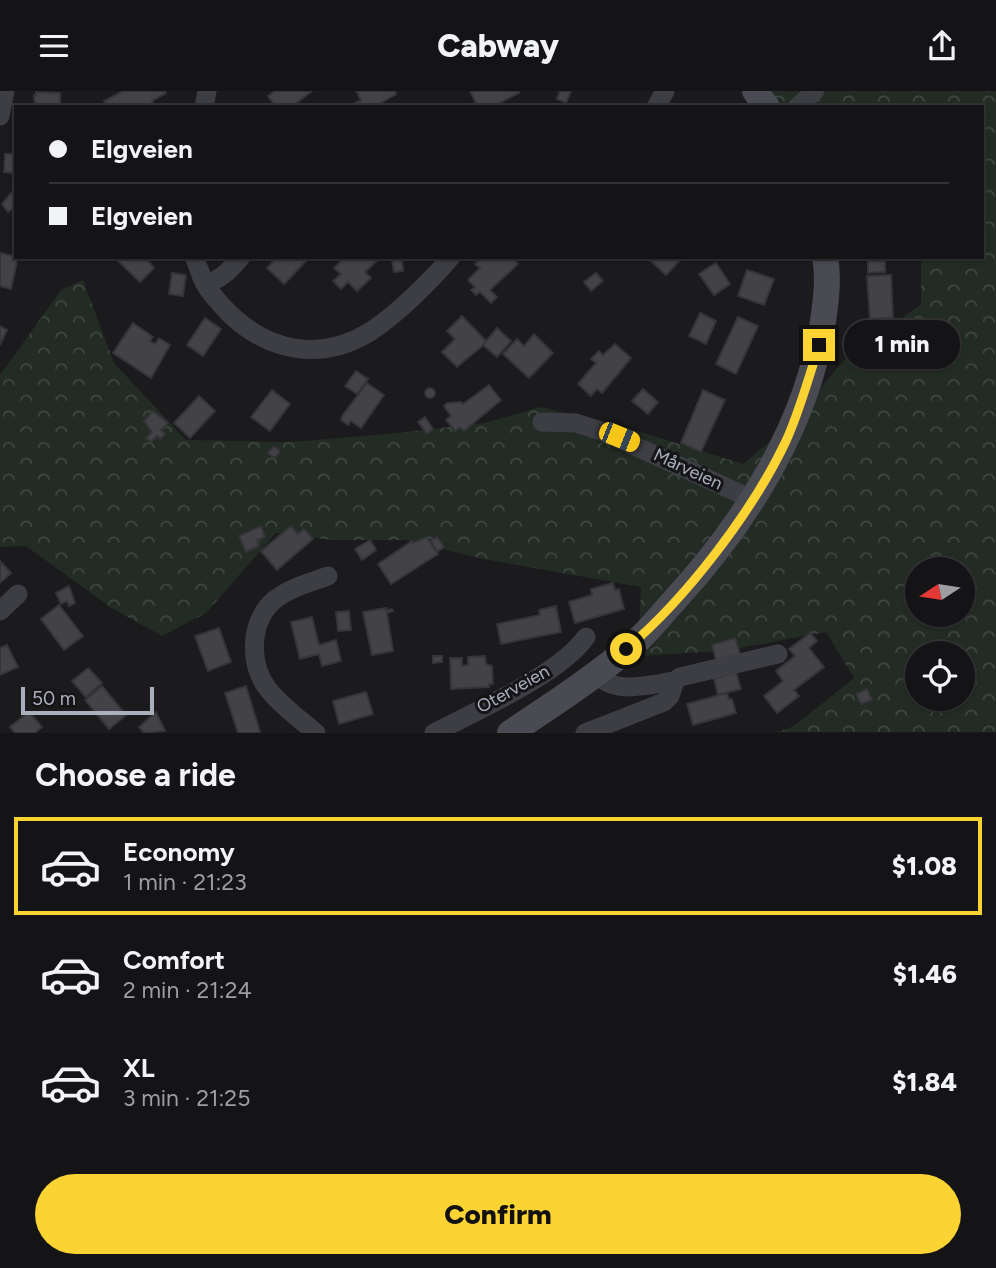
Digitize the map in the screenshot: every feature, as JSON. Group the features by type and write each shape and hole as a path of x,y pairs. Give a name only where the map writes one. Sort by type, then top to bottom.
{"main road":[{"path":"510,733 597,674 641,637 694,579 752,499 785,441 819,345 826,296 825,259"}],"street":[{"path":"0,116 5,91"},
{"path":"799,105 815,91"},
{"path":"195,259 205,284 224,308 246,329 265,340 299,350 316,350 368,333 389,317 449,259"},
{"path":"205,284 228,272 240,259"},
{"name":"Mårveien","path":"542,422 576,423 604,432 752,499"},
{"path":"316,733 268,689 258,670 255,647 259,625 270,605 296,587 328,576"},
{"path":"0,611 18,594"},
{"name":"Oterveien","path":"434,733 565,660 586,636"},
{"path":"597,674 612,686 623,687 675,681 680,677 779,655"},
{"path":"585,733 664,702 670,696 675,681"}],"green space":[{"path":"745,91 996,91 996,732 778,732 794,726 854,678 826,632 724,651 638,656 641,587 483,559 406,540 332,540 276,533 206,613 162,636 110,607 26,546 0,547 0,375 61,290 83,280 114,363 186,440 292,442 396,433 484,423 541,407 641,432 743,464 789,425 846,358 921,304 921,259 984,259 984,105 759,105"}],"building":[{"path":"123,91 166,93 152,101 154,105 107,105 104,101"},
{"path":"275,91 312,91 294,105 275,105 268,96"},
{"path":"356,91 395,91 396,94 377,105 352,105 361,100"},
{"path":"470,91 519,91 496,105 477,105"},
{"path":"560,91 571,91 566,103 557,99"},
{"path":"36,92 60,93 60,105 35,105"},
{"path":"5,154 14,154 14,173 4,172"},
{"path":"14,189 14,211 12,209 8,212 2,204"},
{"path":"0,253 14,256 14,259 18,259 11,289 0,286"},
{"path":"116,259 147,259 154,268 140,282"},
{"path":"275,259 308,259 284,284 267,268"},
{"path":"343,259 379,259 365,272 371,278 357,291 348,282 341,289 333,281 341,274 334,268"},
{"path":"402,259 403,271 394,272 392,260"},
{"path":"480,259 514,259 518,264 490,290 497,297 491,303 480,292 476,295 471,290 475,287 468,280 480,268 475,264"},
{"path":"649,259 681,259 666,275"},
{"path":"868,261 885,261 885,272 868,273"},
{"path":"716,263 730,284 714,295 699,274"},
{"path":"747,270 774,279 764,305 738,296"},
{"path":"172,273 186,275 183,296 169,294"},
{"path":"596,273 603,281 591,291 584,282"},
{"path":"891,275 893,318 870,319 867,276"},
{"path":"700,313 716,321 706,344 689,336"},
{"path":"462,316 487,342 457,367 442,352 455,339 447,331"},
{"path":"738,317 758,326 736,374 716,364"},
{"path":"205,318 221,329 203,356 187,345"},
{"path":"133,323 153,337 150,341 155,344 159,338 170,345 151,378 113,353"},
{"path":"0,326 7,330 0,345"},
{"path":"497,328 511,341 497,357 483,345"},
{"path":"534,334 553,353 529,378 503,354 517,339 524,346"},
{"path":"615,344 631,358 602,393 597,389 591,396 578,384 596,363 591,359 599,351 603,355"},
{"path":"356,371 368,379 357,394 345,386"},
{"path":"367,383 384,395 361,428 351,421 348,425 341,420 343,415"},
{"path":"489,385 501,400 464,431 460,427 455,431 446,420 451,416 444,406 447,403 463,404"},
{"path":"430,388 434,389 434,397 430,398 426,397 425,393 426,389"},
{"path":"643,389 658,402 648,414 632,401"},
{"path":"272,390 290,404 270,431 251,417"},
{"path":"703,390 725,400 701,452 681,443"},
{"path":"199,396 215,411 190,438 174,423"},
{"path":"153,411 168,423 161,430 165,434 160,439 157,436 151,442 146,438 152,432 144,421"},
{"path":"425,417 433,429 427,434 418,422"},
{"path":"274,446 280,451 275,458 268,453"},
{"path":"261,526 265,537 257,540 259,546 246,552 239,536"},
{"path":"291,526 298,534 304,529 313,539 277,570 261,551"},
{"path":"427,537 438,554 391,584 378,564 412,541 413,543"},
{"path":"437,537 444,547 437,552 431,541"},
{"path":"370,540 376,550 362,560 355,549"},
{"path":"0,561 11,573 0,583"},
{"path":"613,583 615,590 619,589 624,609 575,623 569,602 592,595 591,589"},
{"path":"69,586 75,603 69,606 67,601 61,604 56,593"},
{"path":"59,605 83,636 64,650 41,619"},
{"path":"556,606 561,632 501,644 497,624 540,615 539,610"},
{"path":"386,608 393,611 387,613 393,651 372,655 363,612"},
{"path":"349,611 351,630 338,631 336,612"},
{"path":"312,617 319,645 336,640 341,661 322,666 319,654 300,659 291,622"},
{"path":"219,628 231,662 208,671 195,636"},
{"path":"810,633 817,641 809,648 824,667 794,690 799,696 777,713 764,696 783,681 776,671 795,656 789,649"},
{"path":"735,638 741,657 717,664 712,645"},
{"path":"7,645 18,667 0,675 0,648"},
{"path":"433,656 442,656 442,662 433,663"},
{"path":"485,656 486,664 492,666 493,684 489,684 489,687 451,689 450,658 462,658 462,666 468,665 468,657"},
{"path":"88,668 102,683 86,697 72,681"},
{"path":"736,672 741,689 718,695 714,679"},
{"path":"102,686 126,715 109,729 85,700"},
{"path":"246,686 259,733 238,733 225,693"},
{"path":"867,689 872,700 861,704 856,694"},
{"path":"366,692 373,714 339,724 333,701"},
{"path":"727,693 736,713 693,725 687,704"},
{"path":"29,712 42,727 35,733 15,733 10,727"},
{"path":"156,712 165,731 144,733 139,727"}],"route":[{"path":"626,649 641,637 694,579 715,554 752,499 785,441 819,345"}]}
